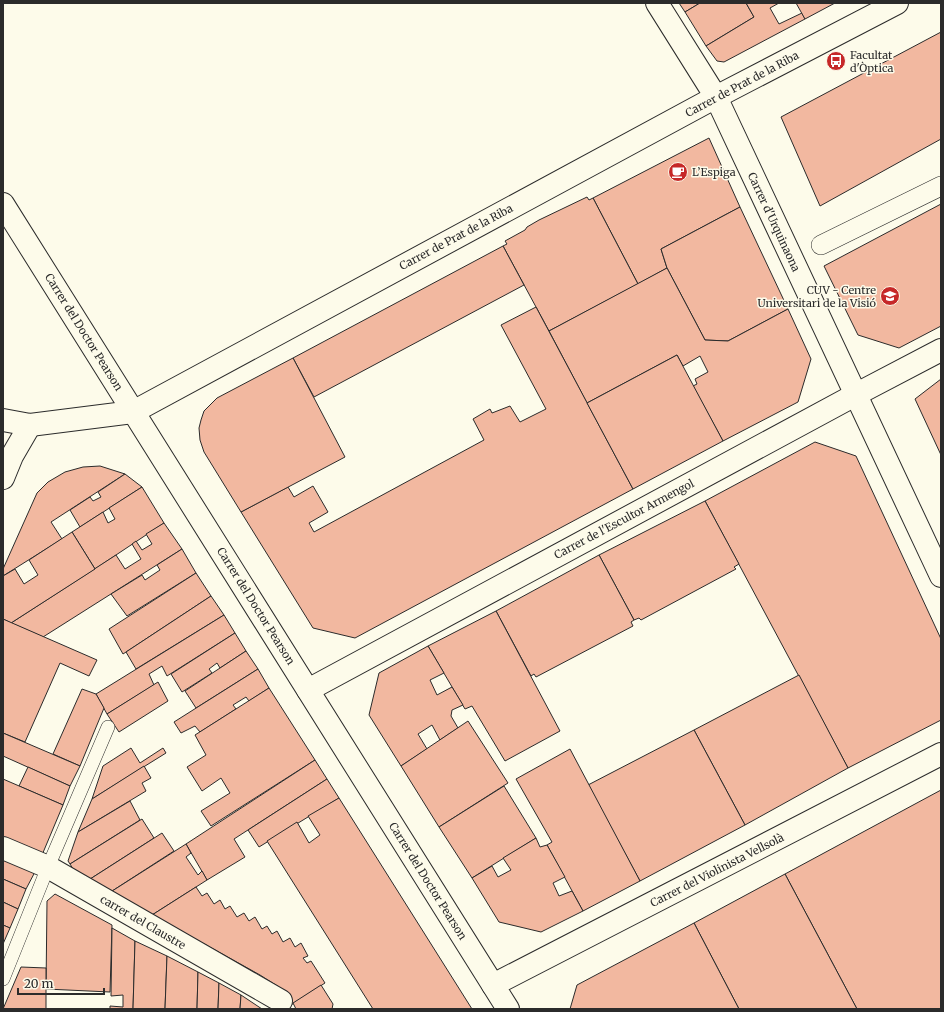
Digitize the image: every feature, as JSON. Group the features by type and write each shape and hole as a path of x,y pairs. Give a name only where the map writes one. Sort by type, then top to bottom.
{"street":[{"name":"Carrer d'Urquinaona","path":"657,3 716,97 941,576"},
{"name":"Carrer de Prat de la Riba","path":"3,420 30,425 133,412 716,97 897,3"},
{"path":"821,245 941,186"},
{"name":"Carrer del Doctor Pearson","path":"3,204 508,1009"},
{"name":"Carrer de l'Escultor Armengol","path":"308,690 941,350"},
{"path":"3,478 12,456 30,425"},
{"name":"Carrer del Violinista Vellsolà","path":"493,986 941,754"},
{"name":"carrer del Claustre","path":"3,848 48,867 281,1001"}],"lane":[{"path":"3,979 48,867 108,727"}],"building":[{"path":"679,3 700,3 685,12"},
{"path":"700,3 746,3 754,17 706,46 685,12"},
{"path":"746,3 779,3 770,8 779,24 802,13 805,19 724,62 717,61 706,46 754,17"},
{"path":"796,3 835,3 805,19"},
{"path":"941,32 941,139 820,206 781,117"},
{"path":"709,138 740,207 661,249 667,268 638,284 593,198"},
{"path":"587,197 589,200 593,198 638,284 549,331 503,246 507,244 505,241 539,220"},
{"name":"CUV - Centre Universitari de la Visió","path":"941,204 941,326 899,348 858,335 824,266"},
{"path":"740,207 788,309 728,341 705,340 667,268 661,249"},
{"path":"503,246 524,285 314,397 293,358"},
{"path":"667,268 705,340 728,341 788,309 811,359 798,402 723,441 693,386 697,384 695,379 708,372 700,356 683,366 677,355 587,403 549,331"},
{"path":"536,307 633,489 355,638 313,628 241,512 288,487 294,497 313,486 328,512 309,523 314,532 484,440 473,419 490,409 492,413 510,406 520,422 546,409 501,325"},
{"path":"677,355 723,441 633,489 587,403"},
{"path":"293,358 345,457 241,512 204,452 200,440 199,428 204,411 217,398"},
{"path":"941,379 941,455 915,399"},
{"path":"815,442 856,456 941,639 941,720 848,768 705,501"},
{"path":"100,466 125,474 51,522 62,539 3,576 3,569 37,493 48,482 65,472 83,467"},
{"path":"125,474 142,487 80,527 70,510 90,497 93,501 101,497 98,492"},
{"path":"142,487 164,523 95,569 72,532 103,512 108,523 115,519 109,508"},
{"path":"705,501 739,564 734,567 736,569 641,620 639,618 634,620 599,555"},
{"path":"164,523 182,549 43,637 11,623 116,555 125,569 141,559 132,544 136,541 142,550 152,544 146,534"},
{"path":"72,532 95,569 11,623 3,619 3,576 15,569 24,584 38,575 29,560"},
{"path":"182,549 196,573 127,616 111,594 142,575 145,580 160,570 157,565"},
{"path":"599,555 634,620 631,622 633,626 536,677 534,674 531,676 496,611"},
{"path":"196,573 211,596 123,654 109,629"},
{"path":"211,596 224,615 136,669 126,652"},
{"path":"496,611 560,731 505,761 472,706 465,709 428,646"},
{"path":"224,615 235,633 167,676 162,666 149,674 154,685 107,714 96,694"},
{"path":"3,619 97,660 89,676 60,663 25,742 3,733"},
{"path":"235,633 246,651 220,668 217,663 209,669 212,673 182,692 171,674"},
{"path":"428,646 444,673 430,680 437,695 452,687 463,705 452,710 451,716 458,728 440,740 432,725 418,734 427,749 401,766 369,715 379,673"},
{"path":"246,651 258,669 196,708 185,691"},
{"path":"258,669 269,688 249,701 246,697 233,705 236,709 200,732 195,726 181,733 174,722"},
{"path":"799,675 848,768 745,825 694,730"},
{"path":"158,682 168,701 119,732 107,714"},
{"path":"269,688 315,760 211,826 201,811 230,793 221,778 202,791 187,767 206,755 195,735"},
{"path":"82,689 96,694 104,708 80,766 53,754"},
{"path":"468,721 508,783 439,827 401,766"},
{"path":"694,730 745,825 640,881 588,785"},
{"path":"3,733 80,766 70,786 3,756"},
{"path":"131,748 140,763 163,748 166,753 92,799 103,766"},
{"path":"570,749 640,881 583,911 547,845 552,842 516,779"},
{"path":"315,760 327,779 234,839 245,857 207,880 186,844"},
{"path":"144,766 151,778 142,783 146,791 78,832 92,799"},
{"path":"28,767 70,786 63,805 19,786"},
{"path":"3,779 63,805 42,855 3,840"},
{"path":"327,779 339,798 259,847 248,830"},
{"path":"504,786 536,838 472,878 439,827"},
{"path":"941,790 941,1009 857,1009 785,874"},
{"path":"339,798 472,1009 373,1009 267,841 297,822 309,843 320,835 308,816"},
{"path":"130,801 140,820 70,864 68,861 78,832"},
{"path":"142,819 154,838 87,881 78,877 70,864"},
{"path":"162,833 174,851 109,893 87,881"},
{"path":"536,838 540,847 547,845 565,877 553,883 559,896 572,891 583,911 541,932 499,922 472,878 492,866 498,877 511,870 503,858"},
{"path":"186,844 191,853 186,857 198,875 202,871 207,880 152,915 109,893"},
{"path":"3,856 36,870 26,889 3,879"},
{"path":"785,874 857,1009 739,1009 694,923"},
{"path":"3,879 26,889 18,909 3,902"},
{"path":"196,887 202,896 207,893 214,904 220,900 225,909 230,906 237,917 244,913 249,921 255,917 262,929 267,926 272,934 277,931 283,942 290,938 295,947 301,943 308,956 303,958 307,963 311,961 325,983 291,1005 279,987 152,915"},
{"path":"55,894 112,925 110,992 46,989 47,901"},
{"path":"3,902 18,909 10,928 3,925"},
{"path":"694,923 739,1009 570,1009 577,985"},
{"path":"3,925 10,928 3,944"},
{"path":"112,928 135,941 133,1009 110,1009 110,1006 123,1007 123,995 111,996"},
{"path":"135,941 167,956 165,1009 133,1009"},
{"path":"167,956 198,972 197,1009 165,1009"},
{"path":"21,967 46,968 46,1009 3,1009"},
{"path":"198,972 219,983 218,1009 197,1009"},
{"path":"219,983 241,995 240,1009 218,1009"},
{"path":"321,985 333,1004 332,1009 296,1009 293,1003"},
{"path":"241,995 262,1009 240,1009"}],"place":[{"name":"Facultat d'Òptica","path":"836,61"},
{"name":"L’Espiga","path":"678,172"},
{"name":"CUV - Centre Universitari de la Visió","path":"890,296"}]}
